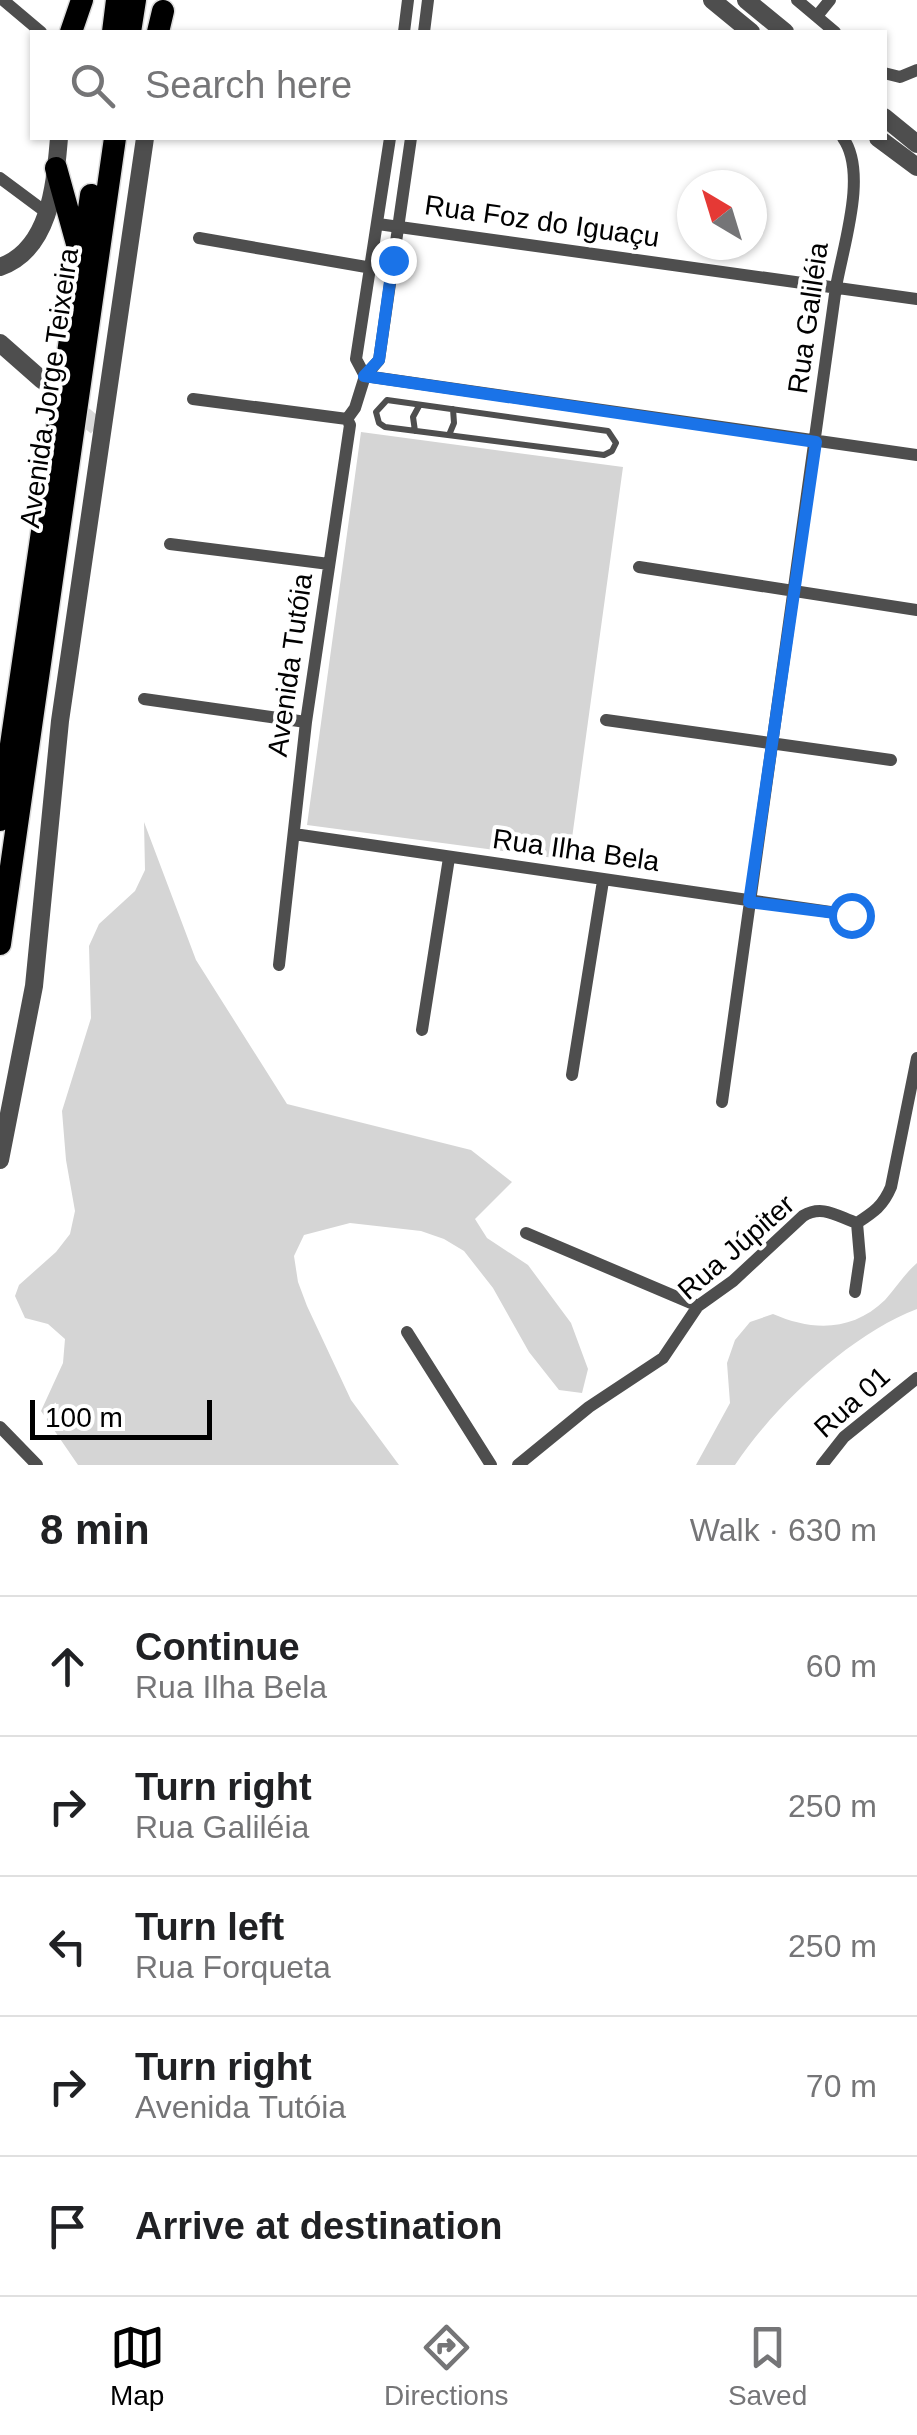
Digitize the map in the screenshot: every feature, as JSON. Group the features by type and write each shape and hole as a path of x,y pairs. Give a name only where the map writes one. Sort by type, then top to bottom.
{"highway":[{"path":"71,30 82,0"},
{"path":"113,30 118,0"},
{"path":"130,30 135,0"},
{"path":"0,820 99,140"},
{"name":"Avenida Jorge Teixeira","path":"0,944 114,140"},
{"path":"103,218 126,140"},
{"path":"56,168 80,259"}],"street":[{"path":"3,0 40,30"},
{"path":"70,30 74,0"},
{"path":"404,30 408,0"},
{"path":"424,30 428,0"},
{"path":"712,0 749,30"},
{"path":"746,0 783,30"},
{"path":"798,0 834,30"},
{"path":"817,16 830,0"},
{"path":"887,74 900,77 917,70"},
{"path":"887,120 917,144"},
{"path":"0,267 25,251 47,214 59,140"},
{"path":"0,1160 34,986 60,721 145,140"},
{"name":"Avenida Tutóia","path":"364,376 356,360 390,140"},
{"name":"Avenida Tutóia","path":"278,966 306,722 350,425 347,419 355,408 364,376 379,360 411,140"},
{"name":"Rua Galiléia","path":"722,1102 836,287 852,197 854,159 844,140"},
{"path":"881,140 917,167"},
{"path":"0,178 47,214"},
{"name":"Rua Foz do Iguaçu","path":"378,224 917,299"},
{"path":"199,238 372,268"},
{"path":"0,343 42,380"},
{"path":"364,376 917,455"},
{"path":"193,398 347,419"},
{"path":"170,544 329,564"},
{"path":"639,567 917,610"},
{"path":"144,699 306,722"},
{"path":"606,720 891,760"},
{"name":"Rua Ilha Bela","path":"294,834 851,915"},
{"path":"422,1030 449,858"},
{"path":"572,1075 603,881"},
{"path":"855,1292 860,1258 857,1223 885,1202 916,1067"},
{"name":"Rua Júpiter","path":"518,1465 589,1406 662,1358 698,1306 733,1281 793,1223 812,1211 826,1210 857,1223"},
{"path":"526,1233 698,1306"},
{"path":"406,1332 491,1465"},
{"name":"Rua 01","path":"822,1465 844,1436 917,1378"},
{"path":"0,1427 37,1465"}],"lane":[{"path":"436,407 440,388"},
{"path":"386,400 436,407 608,431 616,443 612,451 604,454 449,435 382,425 376,412 386,400"},
{"path":"416,430 413,418 420,405"},
{"path":"449,435 454,423 452,410"}],"shaded area":[{"path":"361,432 623,467 569,860 307,825"},
{"path":"144,822 196,960 287,1104 471,1150 512,1182 475,1219 487,1238 528,1265 571,1323 588,1369 582,1393 559,1390 529,1352 493,1288 464,1251 421,1231 350,1223 304,1235 294,1256 298,1282 351,1400 399,1465 78,1465 41,1411 63,1363 65,1339 48,1324 25,1318 15,1296 19,1285 70,1234 75,1211 62,1111 91,1018 89,946 99,924 135,891 145,870"},
{"path":"917,1263 917,1309 866,1335 816,1374 770,1420 735,1465 696,1465 730,1403 727,1363 735,1340 750,1322 773,1314 817,1325 845,1323 885,1300"}],"tunnel":[{"path":"42,380 103,432"}],"route":[{"path":"393,260 379,360 364,376 816,442 749,902 851,915"}]}
